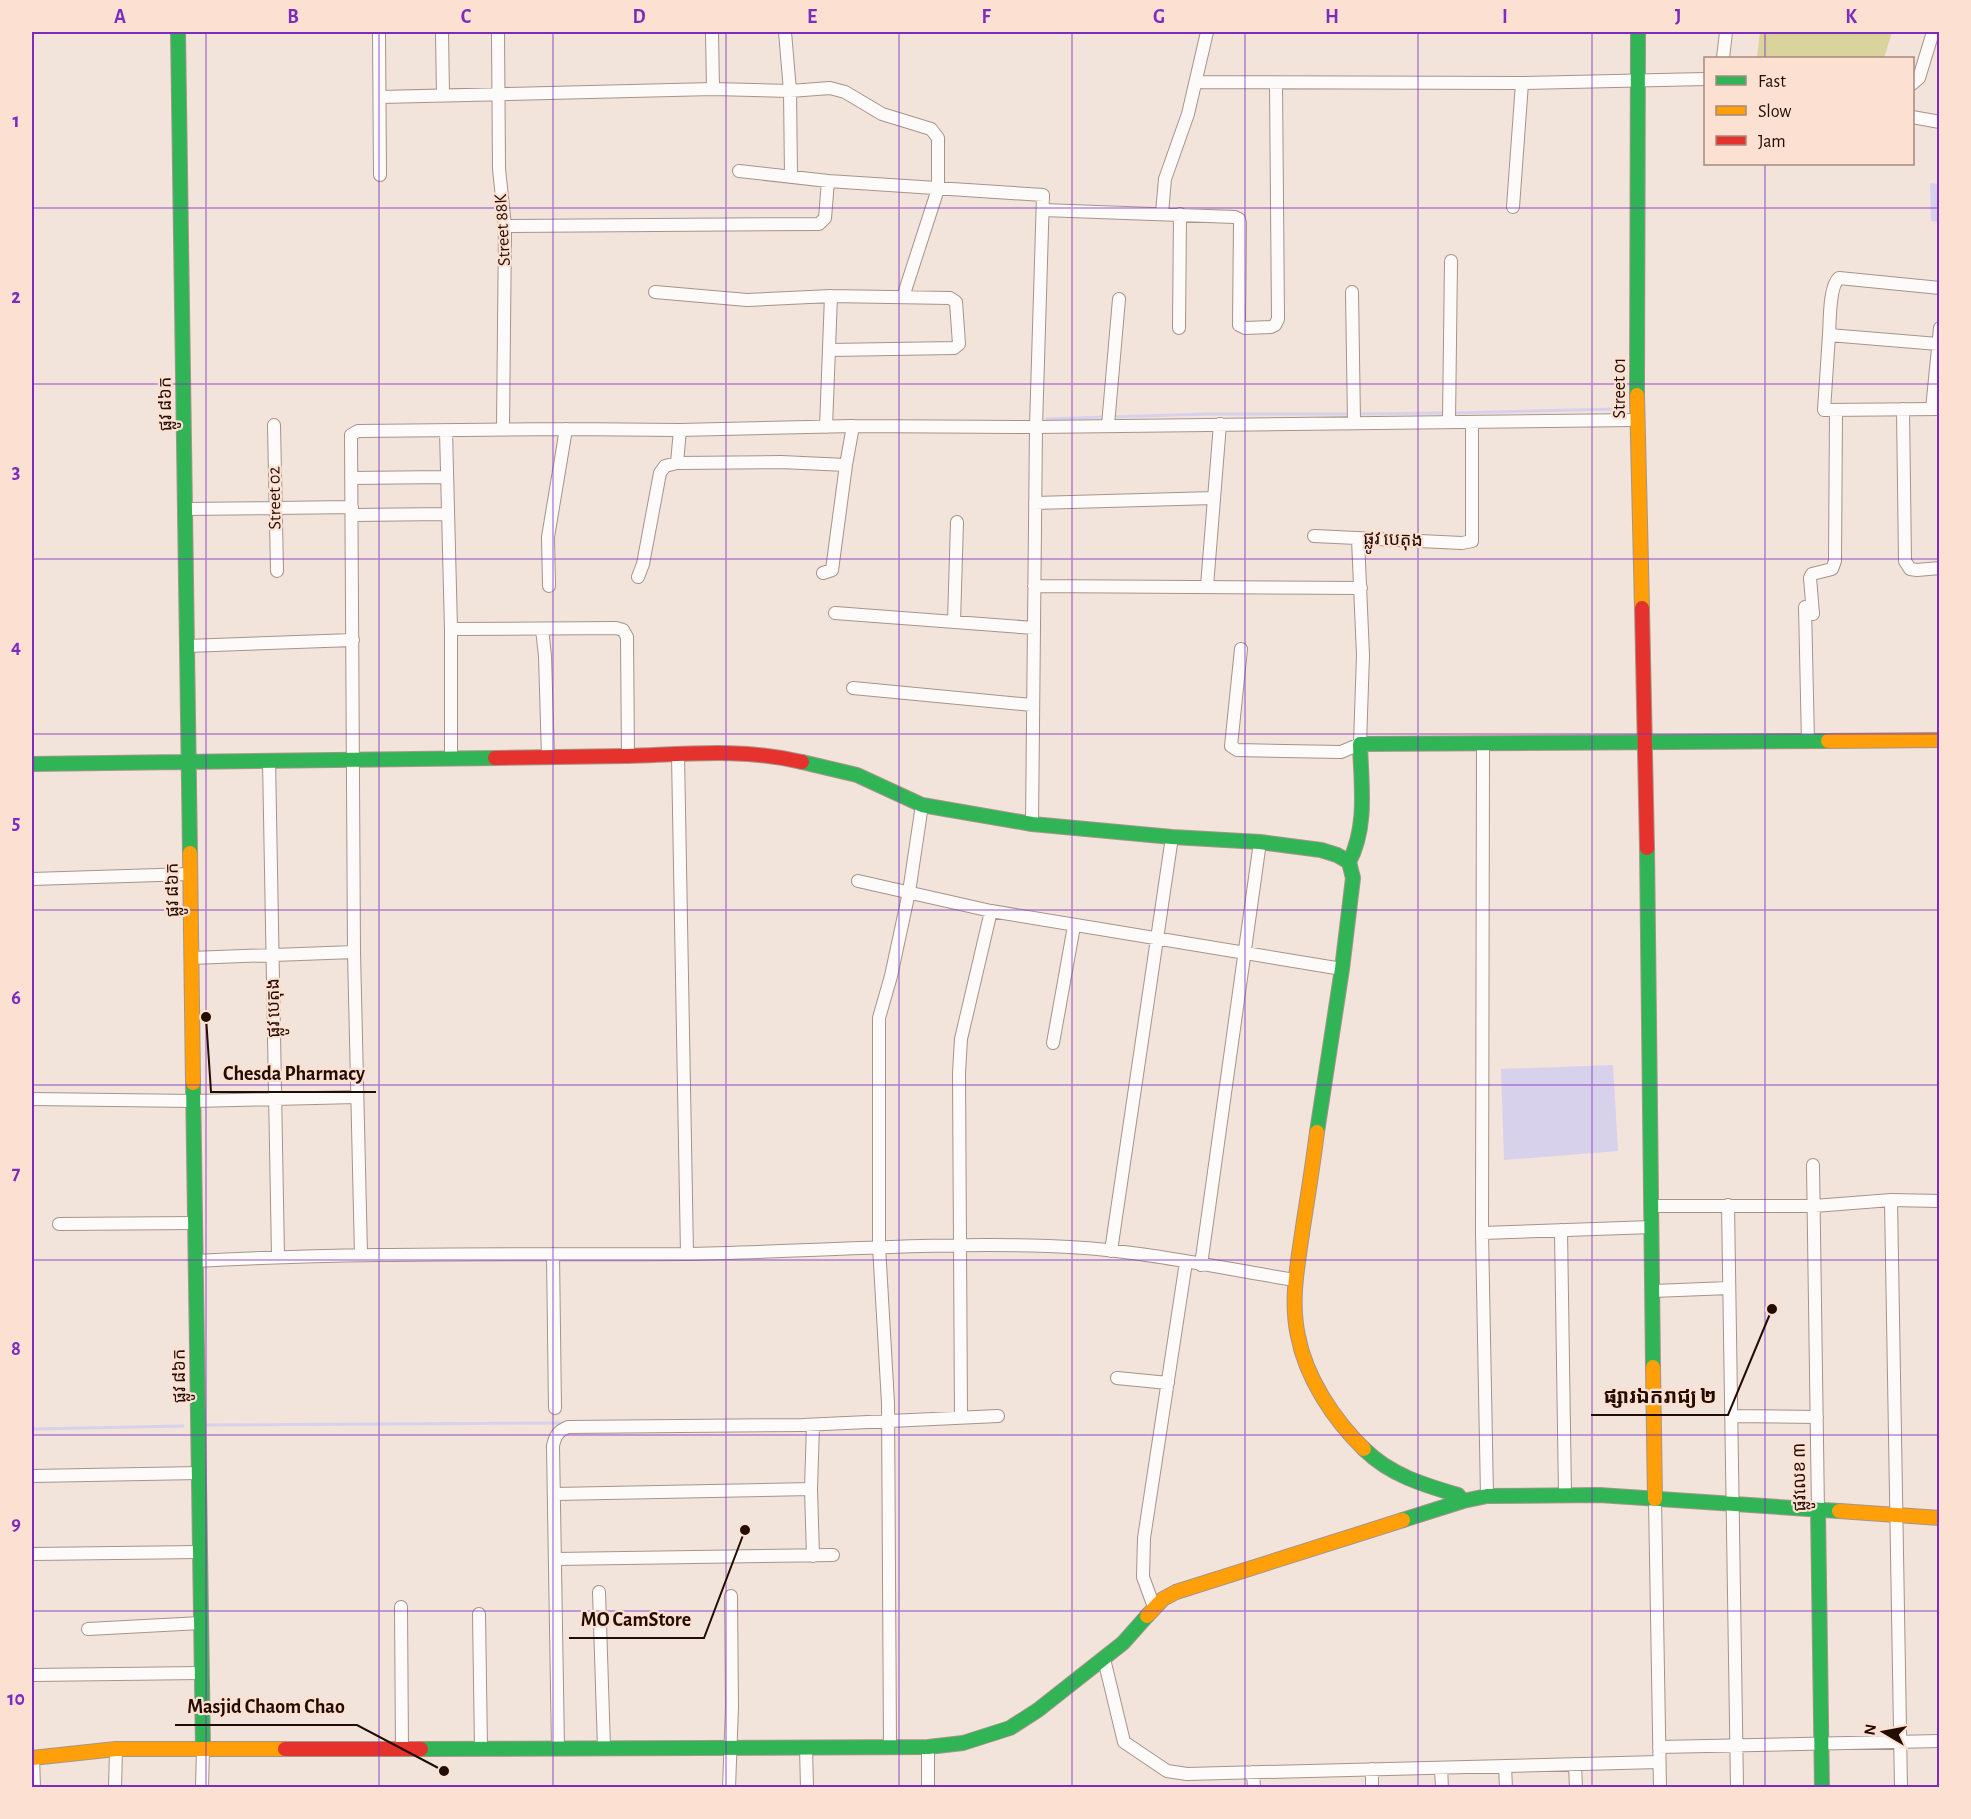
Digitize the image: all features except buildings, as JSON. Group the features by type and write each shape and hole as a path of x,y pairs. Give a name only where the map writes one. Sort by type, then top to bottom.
{"street":[{"name":"ផ្លូវ ៨៦ក","path":"178,32 203,1749"},
{"path":"379,32 380,175"},
{"path":"442,32 443,95"},
{"name":"Street 88K","path":"498,32 499,169 505,226 503,429"},
{"path":"712,32 712,89"},
{"path":"785,32 790,91 791,176"},
{"path":"1161,213 1165,179 1188,114 1207,32"},
{"name":"Street 01","path":"1638,32 1637,420 1646,744 1655,1499"},
{"path":"1723,57 1726,32"},
{"path":"1914,82 1919,78 1933,32"},
{"path":"1196,82 1522,83 1704,79"},
{"path":"1043,210 1161,213 1239,219 1239,325 1245,328 1275,325 1278,319 1276,82"},
{"path":"1513,207 1522,83"},
{"path":"380,97 712,89 790,91 830,88 845,92 882,114 931,129 938,138 938,189 903,297"},
{"path":"1914,117 1940,122"},
{"path":"739,171 828,181 1043,195 1036,427 1032,824"},
{"path":"505,226 819,224 825,218 828,181"},
{"path":"1179,328 1180,214"},
{"path":"1449,414 1451,261"},
{"path":"1940,288 1839,278 1834,284 1833,291 1824,410 1936,409 1940,328"},
{"path":"655,292 747,300 831,296 950,298 956,302 959,344 954,348 830,350"},
{"path":"1352,292 1354,421"},
{"path":"826,427 831,296"},
{"path":"1109,420 1119,299"},
{"path":"1829,335 1938,344"},
{"path":"1904,409 1905,561 1910,569 1940,568"},
{"path":"1808,742 1810,578 1812,574 1832,569 1835,561 1836,410"},
{"path":"361,1255 354,952 351,435 358,431 503,429 1036,427 1109,420 1220,424 1354,421 1449,414 1472,422 1637,420"},
{"name":"ផ្លូវ បេតុង","path":"1314,536 1462,543 1472,541 1472,422"},
{"path":"1207,586 1220,424"},
{"name":"Street 02","path":"274,425 277,572"},
{"path":"823,573 831,570 835,554 853,426"},
{"path":"549,586 548,537 566,429"},
{"path":"677,463 680,430"},
{"path":"446,431 451,629 451,758"},
{"path":"638,578 643,564 660,472 665,466 677,463 781,462 846,465"},
{"path":"351,478 446,477"},
{"path":"1035,503 1214,498"},
{"path":"185,509 275,508 447,514"},
{"path":"954,621 957,522"},
{"path":"1349,862 1356,852 1360,822 1363,655 1358,539"},
{"path":"1034,586 1361,588"},
{"path":"835,613 1034,628"},
{"path":"451,629 616,628 622,630 627,637 628,756"},
{"path":"542,629 548,757"},
{"path":"187,646 353,640"},
{"path":"1241,649 1231,746 1237,750 1341,752 1360,744 1646,744 1940,740"},
{"path":"853,688 1032,705"},
{"path":"1483,745 1482,1233 1487,1496"},
{"path":"32,764 628,756 722,752 772,755 857,775 922,805 1032,824 1172,837 1260,842 1321,850 1337,855 1349,862 1353,878 1342,969 1295,1281 1294,1313 1302,1353 1332,1409 1361,1446 1380,1463 1417,1482 1458,1495 1463,1501"},
{"path":"678,755 687,1254"},
{"name":"ផ្លូវ បេតុង","path":"269,760 278,1256"},
{"path":"890,1747 887,1420 879,1246 879,1018 891,976 909,892 922,805"},
{"path":"1111,1251 1172,837"},
{"path":"1201,1265 1260,842"},
{"path":"32,879 190,874"},
{"path":"858,881 991,911 1342,969"},
{"path":"961,1416 959,1073 961,1039 991,911"},
{"path":"1053,1043 1074,926"},
{"path":"191,958 273,957 354,952"},
{"path":"32,1099 194,1101 356,1097"},
{"name":"ផ្លូវលេខ ៣","path":"1813,1165 1822,1788"},
{"path":"1652,1206 1814,1206 1891,1200 1940,1201"},
{"path":"1891,1200 1901,1788"},
{"path":"1728,1205 1737,1788"},
{"path":"59,1224 196,1223"},
{"path":"1482,1233 1652,1227"},
{"path":"1561,1230 1565,1495"},
{"path":"196,1261 278,1256 687,1254 879,1246 1050,1246 1111,1251 1295,1281"},
{"path":"553,1254 555,1408"},
{"path":"1154,1607 1143,1577 1144,1538 1186,1262"},
{"path":"1653,1291 1729,1288"},
{"path":"1117,1378 1168,1383"},
{"path":"558,1748 553,1446 558,1433 568,1427 813,1425 998,1416"},
{"path":"1731,1416 1817,1417"},
{"path":"813,1425 811,1489 813,1556"},
{"path":"32,1476 199,1473"},
{"path":"554,1494 811,1489"},
{"path":"34,1788 32,1758 116,1749 729,1749 928,1747 963,1743 1010,1728 1038,1710 1104,1659 1137,1628 1154,1607 1176,1592 1463,1501 1487,1496 1565,1495 1940,1518"},
{"path":"1655,1499 1660,1788"},
{"path":"32,1554 200,1552"},
{"path":"555,1559 833,1555"},
{"path":"599,1592 604,1748"},
{"path":"729,1788 732,1707 730,1596"},
{"path":"401,1607 402,1750"},
{"path":"479,1614 482,1749"},
{"path":"88,1629 201,1623"},
{"path":"1104,1659 1124,1742 1167,1772 1253,1773 1659,1762"},
{"path":"32,1675 202,1673"},
{"path":"1659,1747 1940,1741"},
{"path":"806,1747 807,1788"},
{"path":"928,1747 928,1788"},
{"path":"115,1788 116,1749"},
{"path":"202,1788 203,1749"},
{"path":"1575,1764 1576,1788"},
{"path":"1505,1766 1506,1788"},
{"path":"1441,1768 1442,1788"},
{"path":"1372,1769 1372,1788"},
{"path":"1253,1773 1254,1788"}],"shaded area":[{"path":"1760,32 1892,32 1884,57 1757,57"},
{"path":"1930,183 1939,184 1939,222 1931,221"},
{"path":"1613,1065 1618,1151 1504,1160 1501,1069"}],"waterway":[{"path":"1451,413 1616,409"},
{"path":"1358,414 1444,413"},
{"path":"1112,417 1206,414 1351,414"},
{"path":"1047,419 1106,417"},
{"path":"207,1425 566,1423"},
{"path":"32,1429 183,1426"}],"traffic: fast":[{"path":"178,32 190,853"},
{"path":"1637,395 1638,32"},
{"path":"1349,862 1359,834 1361,819 1360,744 1828,741"},
{"path":"32,764 495,758"},
{"path":"802,762 857,775 922,805 1032,824 1172,837 1260,842 1321,850 1349,862 1353,878 1342,969 1317,1132"},
{"path":"1647,848 1653,1367"},
{"path":"193,1083 203,1749"},
{"path":"1364,1449 1396,1472 1420,1483 1458,1495 1463,1501"},
{"path":"1403,1520 1487,1496 1599,1495 1839,1511"},
{"path":"1818,1511 1822,1788"},
{"path":"421,1749 928,1747 963,1743 1010,1728 1038,1710 1123,1643 1147,1616"}],"traffic: slow":[{"path":"1637,395 1642,608"},
{"path":"1828,741 1940,740"},
{"path":"190,853 193,1083"},
{"path":"1317,1132 1297,1268 1295,1309 1298,1336 1314,1383 1332,1412 1364,1449"},
{"path":"1653,1367 1655,1499"},
{"path":"1839,1511 1940,1518"},
{"path":"1147,1616 1163,1599 1176,1592 1403,1520"},
{"path":"32,1758 116,1749 285,1749"}],"traffic: jam":[{"path":"1642,608 1647,848"},
{"path":"495,758 737,753 802,762"},
{"path":"285,1749 421,1749"}],"place":[{"name":"Chesda Pharmacy","path":"206,1017"},
{"name":"ផ្សារឯករាជ្យ ២","path":"1772,1309"},
{"name":"MO CamStore","path":"745,1530"},
{"name":"Masjid Chaom Chao","path":"444,1771"}]}
